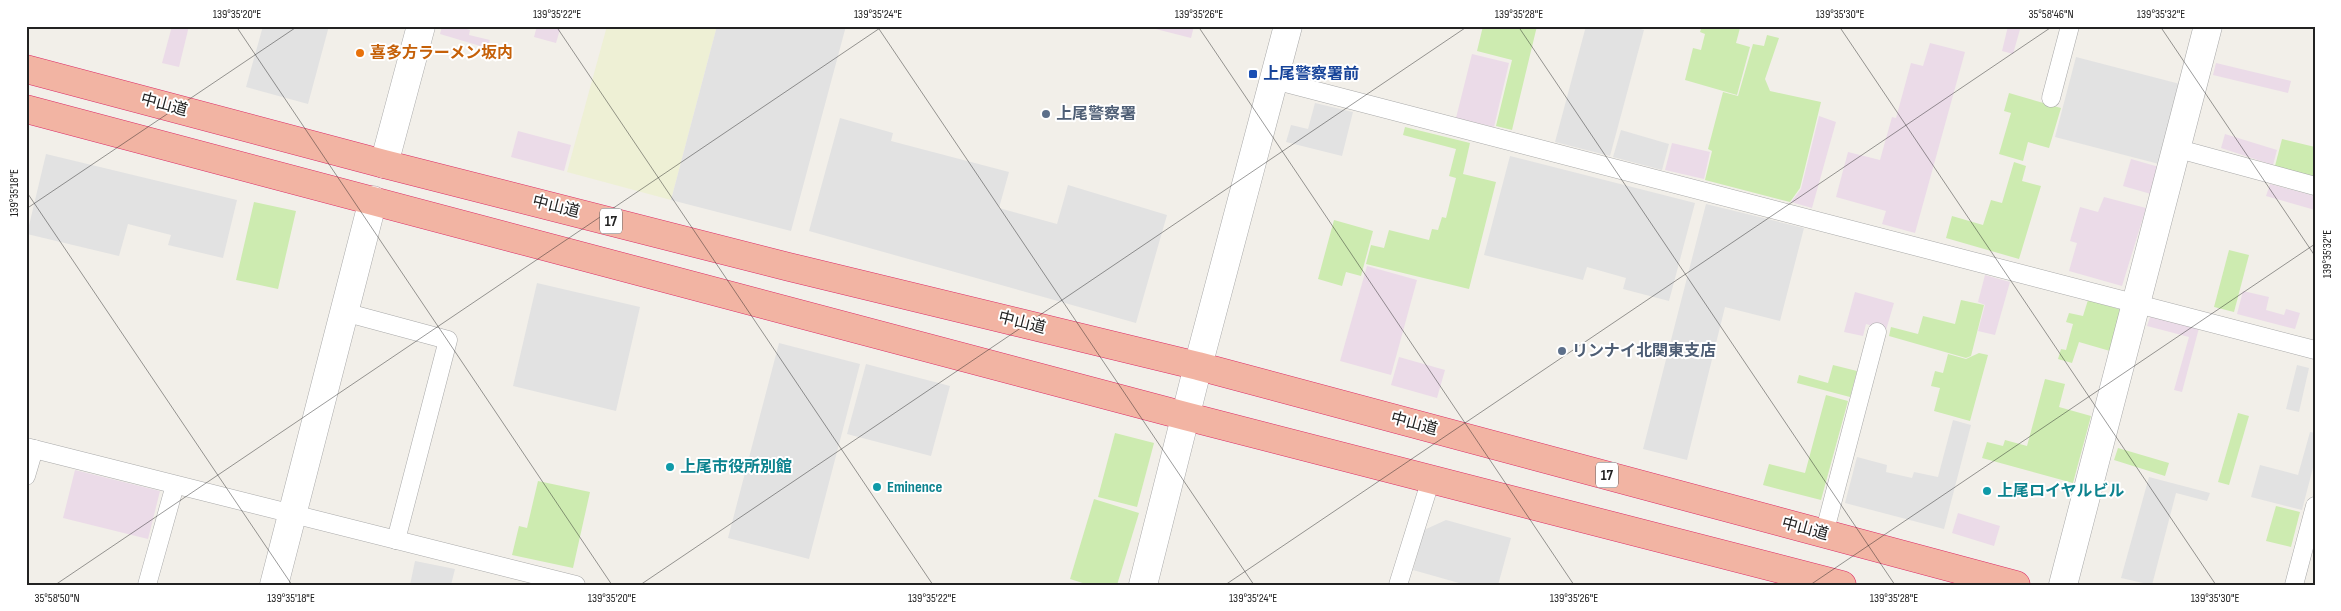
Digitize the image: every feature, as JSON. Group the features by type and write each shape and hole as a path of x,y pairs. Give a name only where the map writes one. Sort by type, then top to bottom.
{"highway":[{"name":"中山道","path":"26,69 384,164 780,264 1198,366 2016,585"},
{"path":"26,109 1185,416 1842,585"}],"street":[{"path":"384,164 421,26"},
{"path":"1143,585 1185,416 1288,26"},
{"path":"2063,585 2208,26"},
{"path":"274,585 373,200"}],"lane":[{"path":"2051,98 2070,26"},
{"path":"1274,80 2315,350"},
{"path":"2175,148 2315,186"},
{"path":"344,312 448,340 396,540"},
{"path":"1824,534 1877,332"},
{"path":"26,476 30,448 576,585"},
{"path":"1398,585 1430,479"},
{"path":"147,585 175,485"},
{"path":"2294,585 2315,506"}],"shaded area":[{"path":"172,26 189,26 179,67 162,63"},
{"path":"263,26 329,26 308,104 246,87"},
{"path":"442,26 457,26 470,30 469,35 490,40 487,48 440,34"},
{"path":"537,26 561,26 556,43 534,37"},
{"path":"717,26 846,26 791,231 671,200"},
{"path":"1144,26 1194,26 1191,38"},
{"path":"1586,26 1630,26 1644,30 1610,156 1555,142"},
{"path":"2008,26 2021,26 2013,54 2002,51"},
{"path":"1930,43 1965,52 1915,233 1882,224 1886,211 1836,197 1848,152 1880,160 1892,117 1896,118 1911,63 1923,66"},
{"path":"1472,54 1509,63 1494,127 1456,118"},
{"path":"2076,57 2180,84 2159,164 2055,137"},
{"path":"2216,63 2291,81 2288,93 2213,75"},
{"path":"1315,103 1353,112 1342,156 1286,142 1291,125 1308,129"},
{"path":"1819,116 1836,122 1812,208 1791,202 1801,189"},
{"path":"840,118 893,133 891,141 1009,172 999,208 1057,224 1068,185 1167,215 1136,323 809,231"},
{"path":"1621,130 1669,144 1662,170 1613,157"},
{"path":"518,131 571,145 564,171 511,157"},
{"path":"2225,134 2277,150 2273,165 2221,148"},
{"path":"1672,143 1710,152 1704,179 1665,170"},
{"path":"46,154 237,200 223,258 168,245 171,235 128,224 119,256 27,234"},
{"path":"1510,156 1695,203 1669,301 1623,289 1626,278 1587,267 1583,280 1484,255"},
{"path":"2131,159 2159,167 2151,194 2123,186"},
{"path":"2270,184 2315,196 2315,210 2266,196"},
{"path":"2104,197 2146,208 2122,286 2069,271 2077,243 2070,241 2080,207 2098,212"},
{"path":"1706,204 1804,228 1780,321 1725,307 1687,460 1643,449"},
{"path":"1367,266 1417,280 1391,375 1340,361"},
{"path":"1985,275 2010,282 1995,335 1978,331 1985,305 1978,302"},
{"path":"537,283 640,307 616,411 513,386"},
{"path":"2243,291 2269,297 2266,310 2284,315 2286,309 2300,313 2295,329 2237,314"},
{"path":"1855,292 1894,303 1886,330 1866,324 1863,336 1844,332"},
{"path":"2156,316 2199,328 2182,392 2174,390 2189,337 2147,326 2150,317"},
{"path":"779,343 860,364 809,559 728,538"},
{"path":"1399,357 1445,370 1437,398 1391,385"},
{"path":"866,364 950,386 931,456 847,434"},
{"path":"2297,365 2309,368 2299,412 2286,409"},
{"path":"1953,420 1971,425 1944,529 1845,503 1857,457 1887,465 1886,472 1912,478 1914,472 1938,477"},
{"path":"2310,432 2315,433 2315,460 2302,510 2251,497 2260,465 2298,475"},
{"path":"75,470 160,491 148,539 63,518"},
{"path":"2149,477 2210,493 2207,501 2176,493 2152,585 2121,578"},
{"path":"1958,513 2000,526 1994,546 1952,533"},
{"path":"1446,520 1511,538 1498,585 1466,585 1413,570 1424,530"},
{"path":"415,561 455,569 451,585 410,585"}],"green space":[{"path":"607,26 717,26 671,200 567,172"},
{"path":"1483,26 1537,26 1512,130 1496,126 1512,60 1477,51"},
{"path":"1702,26 1740,28 1736,43 1750,47 1737,95 1685,80 1693,48 1701,50 1705,34 1700,32"},
{"path":"1767,35 1779,38 1765,79 1770,91 1821,102 1800,188 1790,202 1705,180 1712,151 1708,149 1723,92 1738,96 1753,44 1764,46"},
{"path":"2009,93 2061,108 2049,148 2028,142 2023,161 1999,154 2011,113 2004,111"},
{"path":"1405,127 1470,143 1463,174 1496,182 1469,289 1366,264 1371,245 1384,248 1389,230 1429,240 1432,229 1438,230 1442,217 1446,218 1456,178 1449,176 1456,149 1403,135"},
{"path":"2282,139 2315,147 2315,177 2275,166"},
{"path":"2014,162 2026,166 2022,181 2041,186 2019,259 1946,238 1952,216 1983,225 1991,200 2002,203"},
{"path":"254,202 296,211 278,289 236,280"},
{"path":"1334,220 1373,231 1361,276 1346,272 1342,286 1318,279"},
{"path":"2229,250 2249,255 2234,312 2214,307"},
{"path":"1961,300 1984,305 1971,356 1966,358 1889,336 1891,327 1918,334 1923,316 1955,324"},
{"path":"2088,300 2122,310 2110,351 2079,342 2072,363 2058,359 2061,349 2066,350 2073,324 2066,322 2069,313 2083,316"},
{"path":"1979,353 1988,355 1970,421 1934,411 1940,388 1931,386 1935,371 1943,373 1948,354 1966,359"},
{"path":"1833,365 1857,371 1850,397 1797,383 1799,375 1828,383"},
{"path":"2045,379 2065,384 2059,407 2091,416 2073,483 1982,458 1987,442 2003,446 2005,440 2027,446"},
{"path":"1826,395 1848,401 1821,500 1763,485 1769,464 1805,473"},
{"path":"2238,413 2249,416 2229,485 2218,482"},
{"path":"1115,433 1154,443 1137,507 1098,497"},
{"path":"2118,448 2169,463 2165,476 2114,460"},
{"path":"538,481 590,492 573,568 512,555 519,526 527,528"},
{"path":"1094,499 1139,513 1117,585 1089,585 1070,579"},
{"path":"2276,506 2300,512 2291,547 2266,541"}],"place":[{"name":"喜多方ラーメン坂内","path":"360,53"},
{"name":"上尾警察署前","path":"1253,74"},
{"name":"上尾警察署","path":"1046,114"},
{"name":"リンナイ北関東支店","path":"1562,351"},
{"name":"上尾市役所別館","path":"670,467"},
{"name":"Eminence","path":"877,487"},
{"name":"上尾ロイヤルビル","path":"1987,491"}]}
